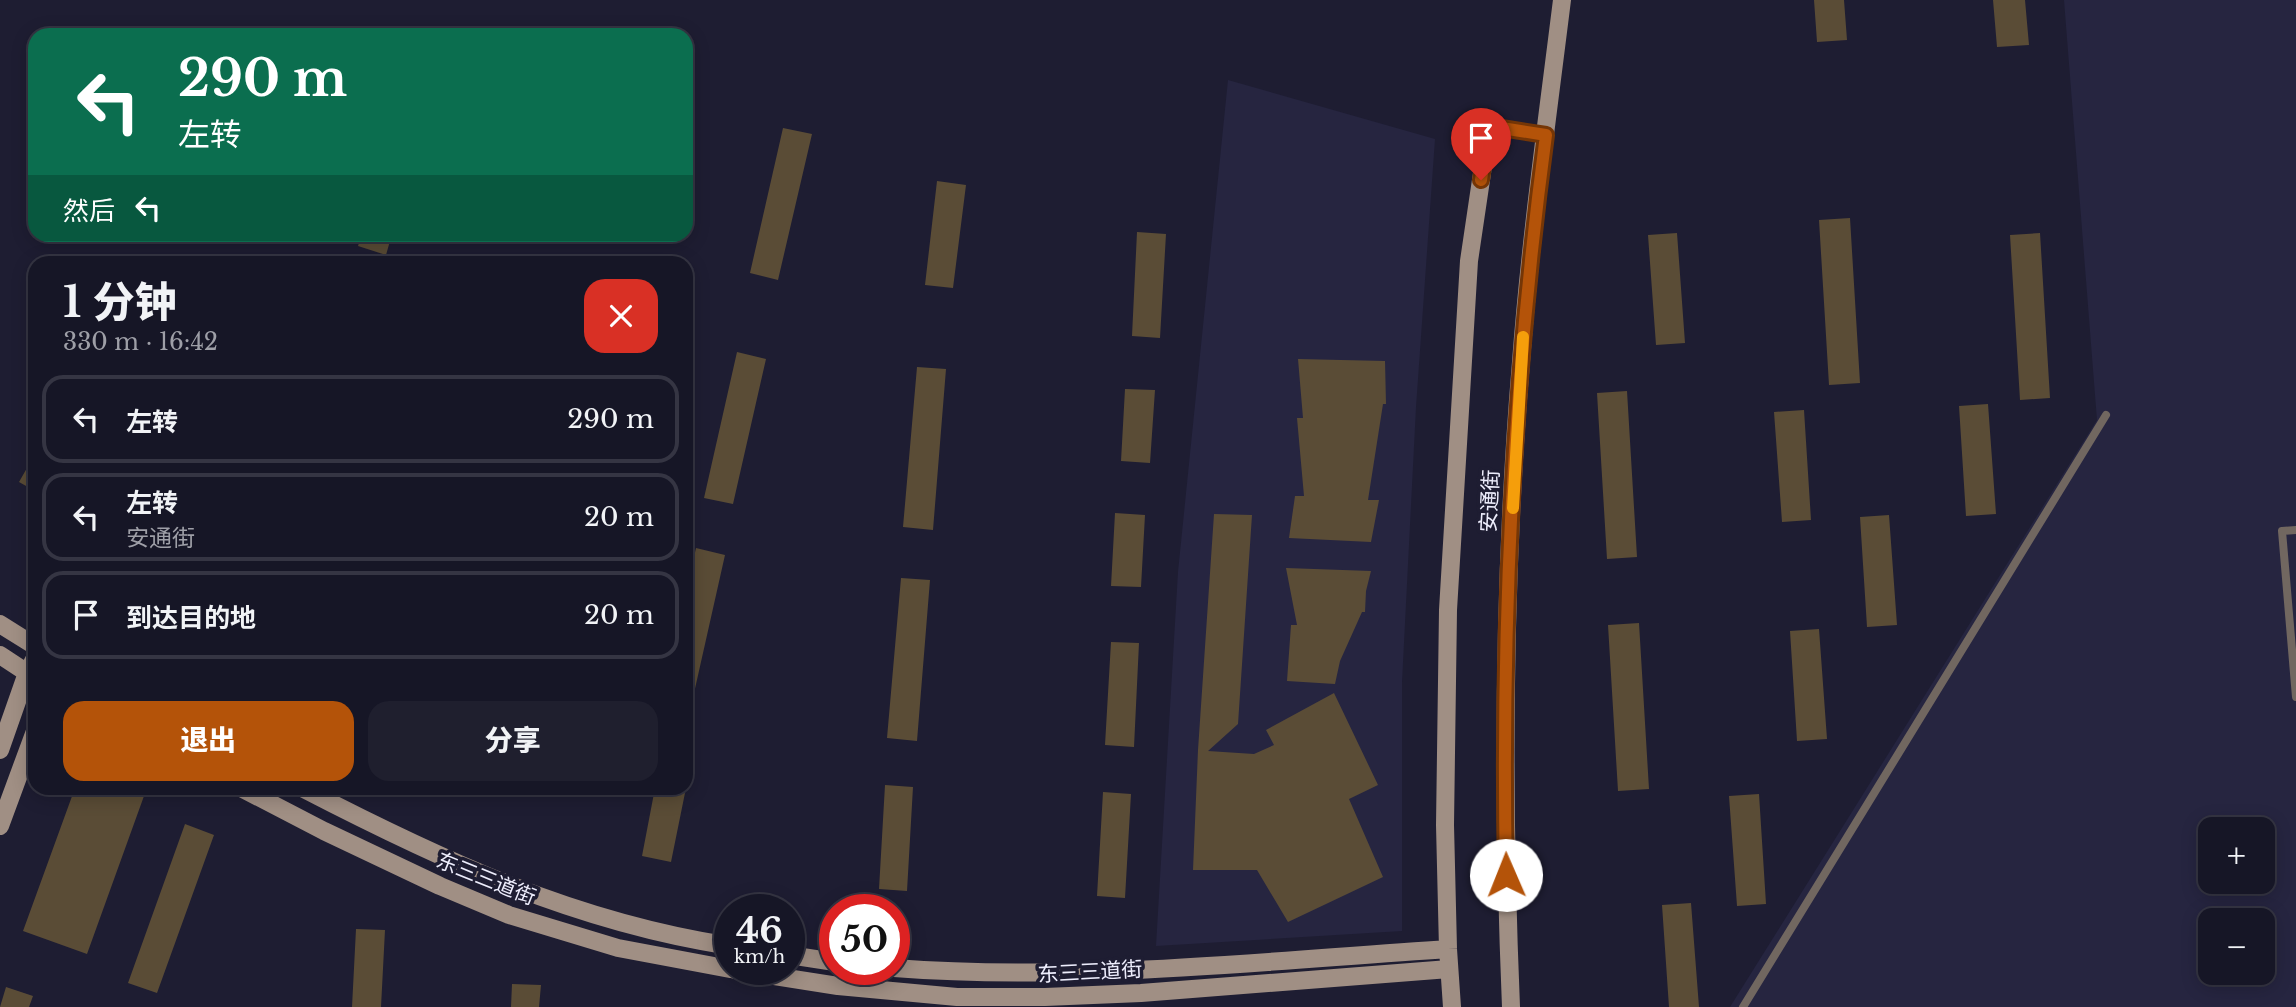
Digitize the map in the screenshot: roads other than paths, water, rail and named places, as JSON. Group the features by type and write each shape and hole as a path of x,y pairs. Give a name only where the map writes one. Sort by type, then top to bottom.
{"main road":[{"name":"安通街","path":"1511,1007 1504,777 1506,624 1521,363 1562,0"},
{"name":"安通街","path":"1452,1007 1448,949 1445,722 1448,610 1469,261 1489,126"},
{"path":"0,624 28,642"},
{"path":"0,655 28,667"},
{"path":"0,750 28,679"},
{"path":"0,826 28,750"},
{"name":"东三三道街","path":"255,795 336,837 509,915 618,948 714,966"},
{"name":"东三三道街","path":"316,795 400,838 552,903 670,936 714,943"},
{"name":"东三三道街","path":"910,969 1052,972 1142,969 1448,949"},
{"name":"东三三道街","path":"805,981 957,996 1045,997 1141,993 1449,969"}],"lane":[{"path":"1489,126 1546,135"},
{"path":"1744,1007 2106,415"},
{"path":"2296,530 2281,531 2296,697"}]}
